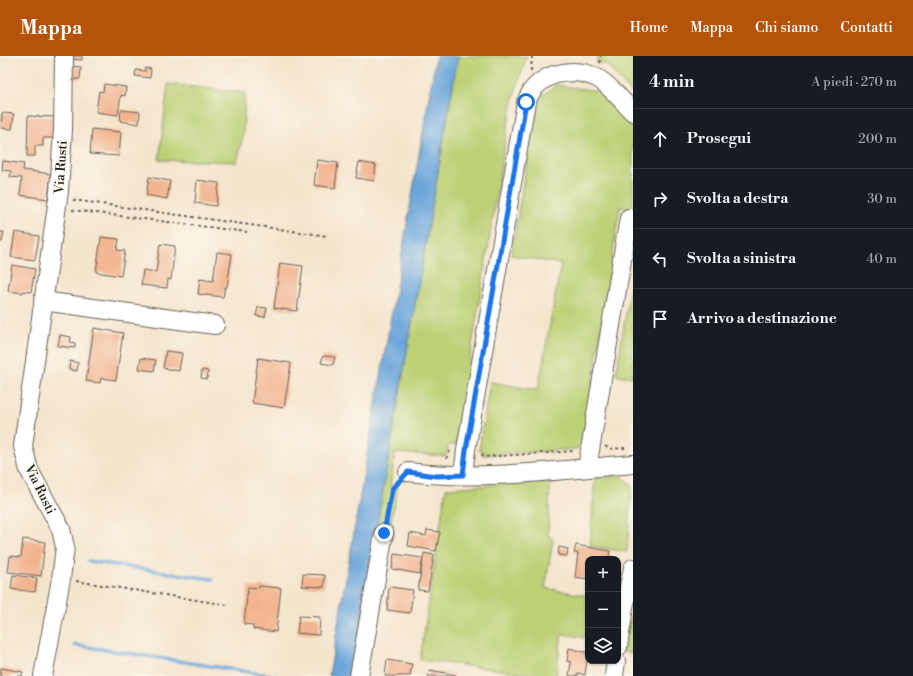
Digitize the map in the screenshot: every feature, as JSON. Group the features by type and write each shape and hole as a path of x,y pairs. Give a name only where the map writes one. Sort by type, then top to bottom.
{"street":[{"name":"Via Rusti","path":"43,676 61,579 65,547 62,529 29,470 23,446 57,203 63,130 64,56"},
{"path":"463,475 473,454 526,102 534,87 544,78 564,73 577,73 598,78 633,112"},
{"path":"585,458 629,218"},
{"path":"43,301 215,325"},
{"path":"408,472 436,476 463,475 585,458 629,458"},
{"path":"359,676 384,533"},
{"path":"621,634 630,597 633,568"},
{"path":"614,676 616,664"}],"path":[{"path":"57,203 247,232"},
{"path":"57,203 328,236"},
{"path":"473,454 478,456 481,460 566,456"},
{"path":"473,454 483,457 629,458"},
{"path":"443,463 449,463"},
{"path":"384,533 392,489 408,472"},
{"path":"61,579 228,605"}],"green space":[{"path":"458,56 527,56 515,93 508,124 456,445 449,445 446,456 395,453 390,486 398,486 389,531 351,676"},
{"path":"598,56 633,56 633,94 606,64 596,63"},
{"path":"168,84 245,93 243,136 237,162 159,160"},
{"path":"556,85 597,91 633,128 633,209 620,207 583,443 577,449 483,455 482,451 479,450 490,382 538,390 561,264 511,255 536,108 543,95"},
{"path":"633,270 633,377 616,375"},
{"path":"621,476 632,486 627,552 590,546 595,478"},
{"path":"550,481 548,534 553,540 545,588 585,595 585,638 562,634 556,676 532,676 532,674 420,660 446,488"},
{"path":"633,605 633,654 623,652"}],"water":[{"path":"436,56 458,56 351,676 329,676"}],"building":[{"path":"68,56 82,56 82,60 68,59"},
{"path":"71,66 81,67 80,79 70,79"},
{"path":"145,68 151,69 150,78 135,76 136,70 145,71"},
{"path":"104,84 126,87 125,96 121,95 118,115 96,112 99,91 103,92"},
{"path":"121,110 140,112 139,124 120,121"},
{"path":"2,113 14,114 12,129 1,128"},
{"path":"28,116 56,117 55,138 43,138 43,146 35,146 35,156 27,156"},
{"path":"92,129 121,132 119,156 90,154"},
{"path":"317,160 338,163 335,188 314,185"},
{"path":"3,161 24,164 23,170 51,174 48,199 20,195 22,178 10,177 11,171 2,170"},
{"path":"359,162 376,165 374,181 356,178"},
{"path":"149,177 170,181 167,199 146,195"},
{"path":"197,180 219,183 216,206 195,203"},
{"path":"0,232 4,232 2,242 0,242"},
{"path":"15,232 39,236 35,260 11,257"},
{"path":"101,237 119,239 117,250 125,251 121,276 96,272"},
{"path":"160,244 175,246 171,280 168,279 167,288 141,285 143,270 156,272"},
{"path":"217,252 232,254 227,287 225,287 223,297 198,294 200,279 213,281"},
{"path":"280,263 303,266 297,311 274,308"},
{"path":"12,265 35,269 31,292 23,291 23,293 8,291"},
{"path":"258,307 267,308 265,317 256,316"},
{"path":"94,328 123,333 116,380 101,378 100,383 86,381"},
{"path":"60,335 71,337 70,342 75,343 75,348 58,346"},
{"path":"166,351 182,353 179,371 163,368"},
{"path":"323,356 335,357 333,365 321,363"},
{"path":"141,358 156,360 154,371 139,369"},
{"path":"258,358 291,363 284,408 252,403"},
{"path":"70,361 78,363 77,371 69,369"},
{"path":"202,370 208,371 207,379 201,378"},
{"path":"427,530 440,532 436,551 408,546 410,533 426,536"},
{"path":"23,539 45,542 41,576 8,572 10,556 21,557"},
{"path":"576,545 610,551 609,556 585,556 585,579 575,577 578,553 574,553"},
{"path":"559,547 568,549 567,556 558,555"},
{"path":"424,553 434,555 428,591 418,590"},
{"path":"394,554 423,558 420,574 392,569"},
{"path":"303,574 325,575 324,587 302,586"},
{"path":"13,575 37,578 35,592 11,589"},
{"path":"259,586 281,588 276,632 253,629 253,625 244,624 248,587 259,588"},
{"path":"389,587 413,590 410,613 387,610"},
{"path":"299,616 320,617 319,635 297,633"},
{"path":"569,648 585,652 585,664 586,664 585,675 578,673 578,676 569,676 571,662 567,661"},
{"path":"387,660 412,664 410,676 385,676"},
{"path":"1,668 23,672 22,676 0,676"},
{"path":"429,670 456,675 456,676 428,676"}],"waterway":[{"path":"88,561 212,579"},
{"path":"75,645 275,676"}],"route":[{"path":"384,533 392,489 408,472 436,476 463,475 466,450 526,102"}]}
